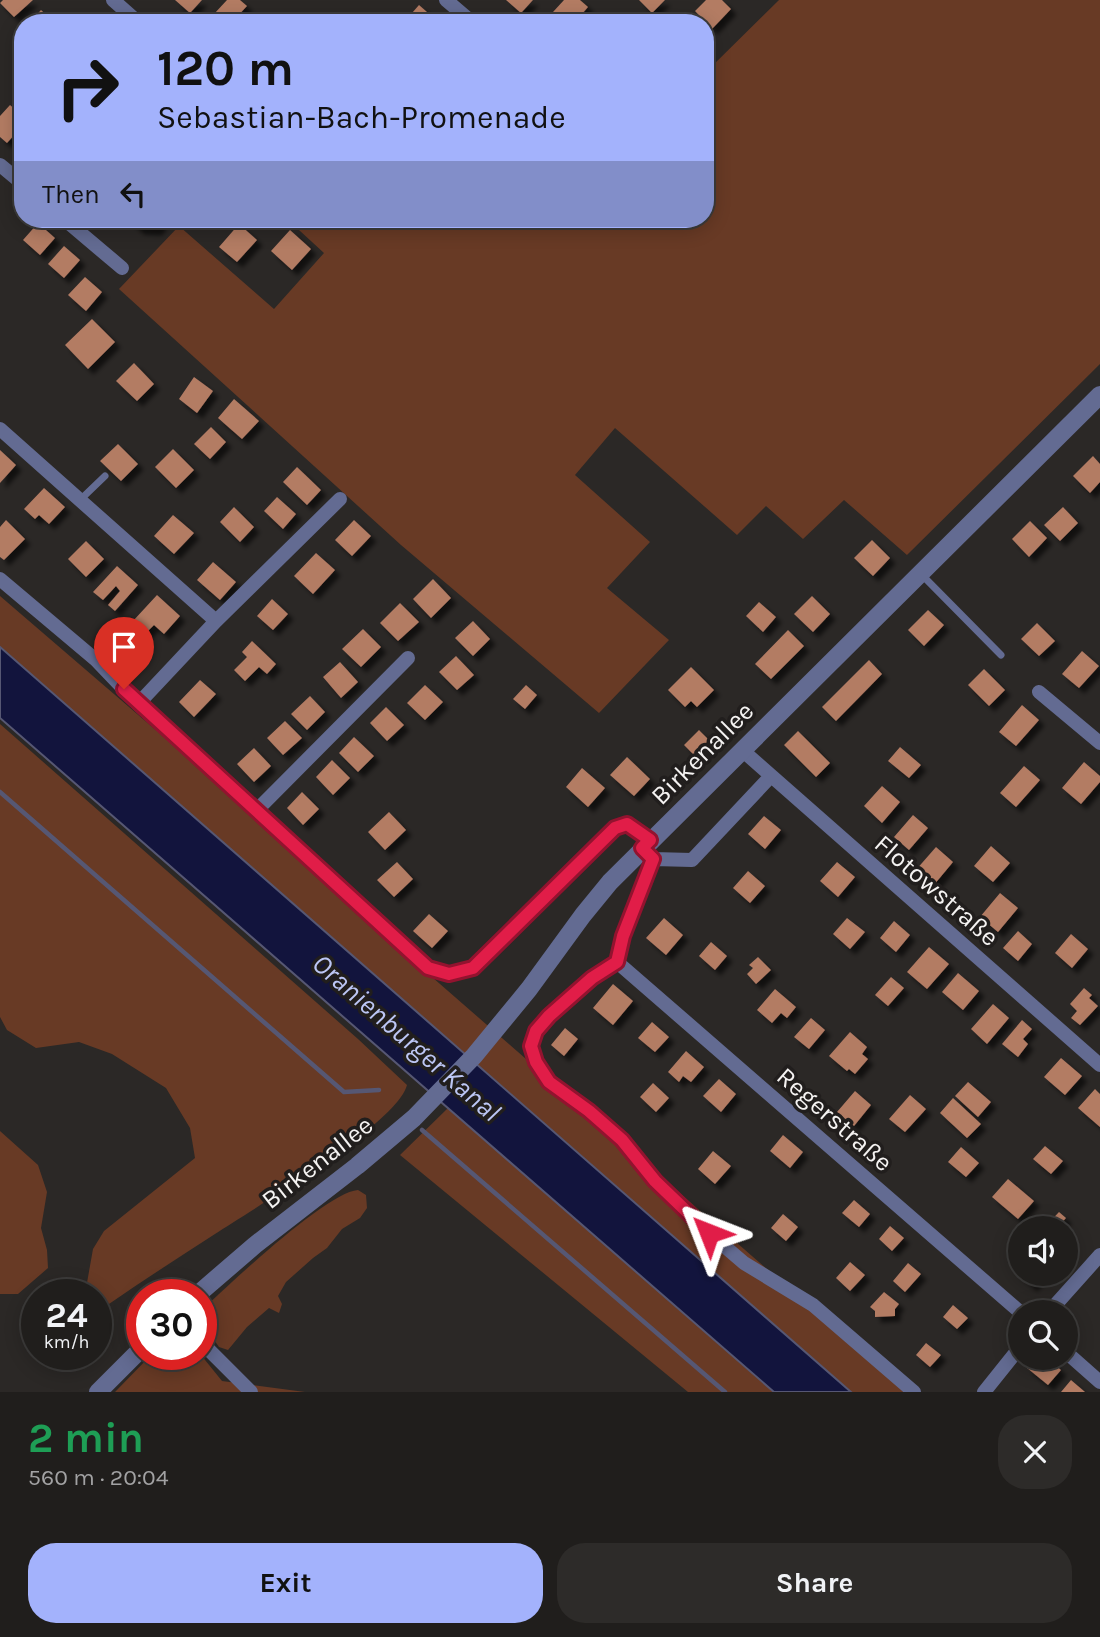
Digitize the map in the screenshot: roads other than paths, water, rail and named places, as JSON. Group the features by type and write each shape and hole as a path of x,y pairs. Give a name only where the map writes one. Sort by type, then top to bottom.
{"street":[{"path":"113,0 129,14"},
{"path":"446,0 462,14"},
{"path":"0,165 14,177"},
{"path":"75,228 122,268"},
{"name":"Birkenallee","path":"215,1279 254,1245 400,1131 423,1109 474,1056 529,989 583,915 742,750 1100,395"},
{"path":"0,429 216,621"},
{"path":"138,704 216,621 340,499"},
{"path":"0,579 96,660 138,704 428,968 449,974 473,968 615,828 627,824 649,849 692,860 771,776"},
{"path":"256,811 408,658"},
{"path":"1039,692 1100,743"},
{"name":"Flotowstraße","path":"742,750 1100,1065"},
{"path":"649,849 617,962 592,978 536,1031 531,1046 536,1062 549,1082 615,1132 655,1181 709,1233 744,1263 813,1305 914,1392"},
{"name":"Regerstraße","path":"617,962 1008,1302"},
{"path":"1060,1300 1100,1255"},
{"path":"217,1358 251,1392"},
{"path":"984,1392 1008,1363"},
{"path":"1078,1363 1100,1382"},
{"path":"98,1392 126,1364"}],"lane":[{"path":"80,500 105,476"},
{"path":"921,574 1001,655"}],"water":[{"name":"Oranienburger Kanal","path":"0,647 851,1392 774,1392 0,718"}],"waterway":[{"path":"0,792 344,1092 379,1090"},
{"path":"422,1130 725,1392"}]}
